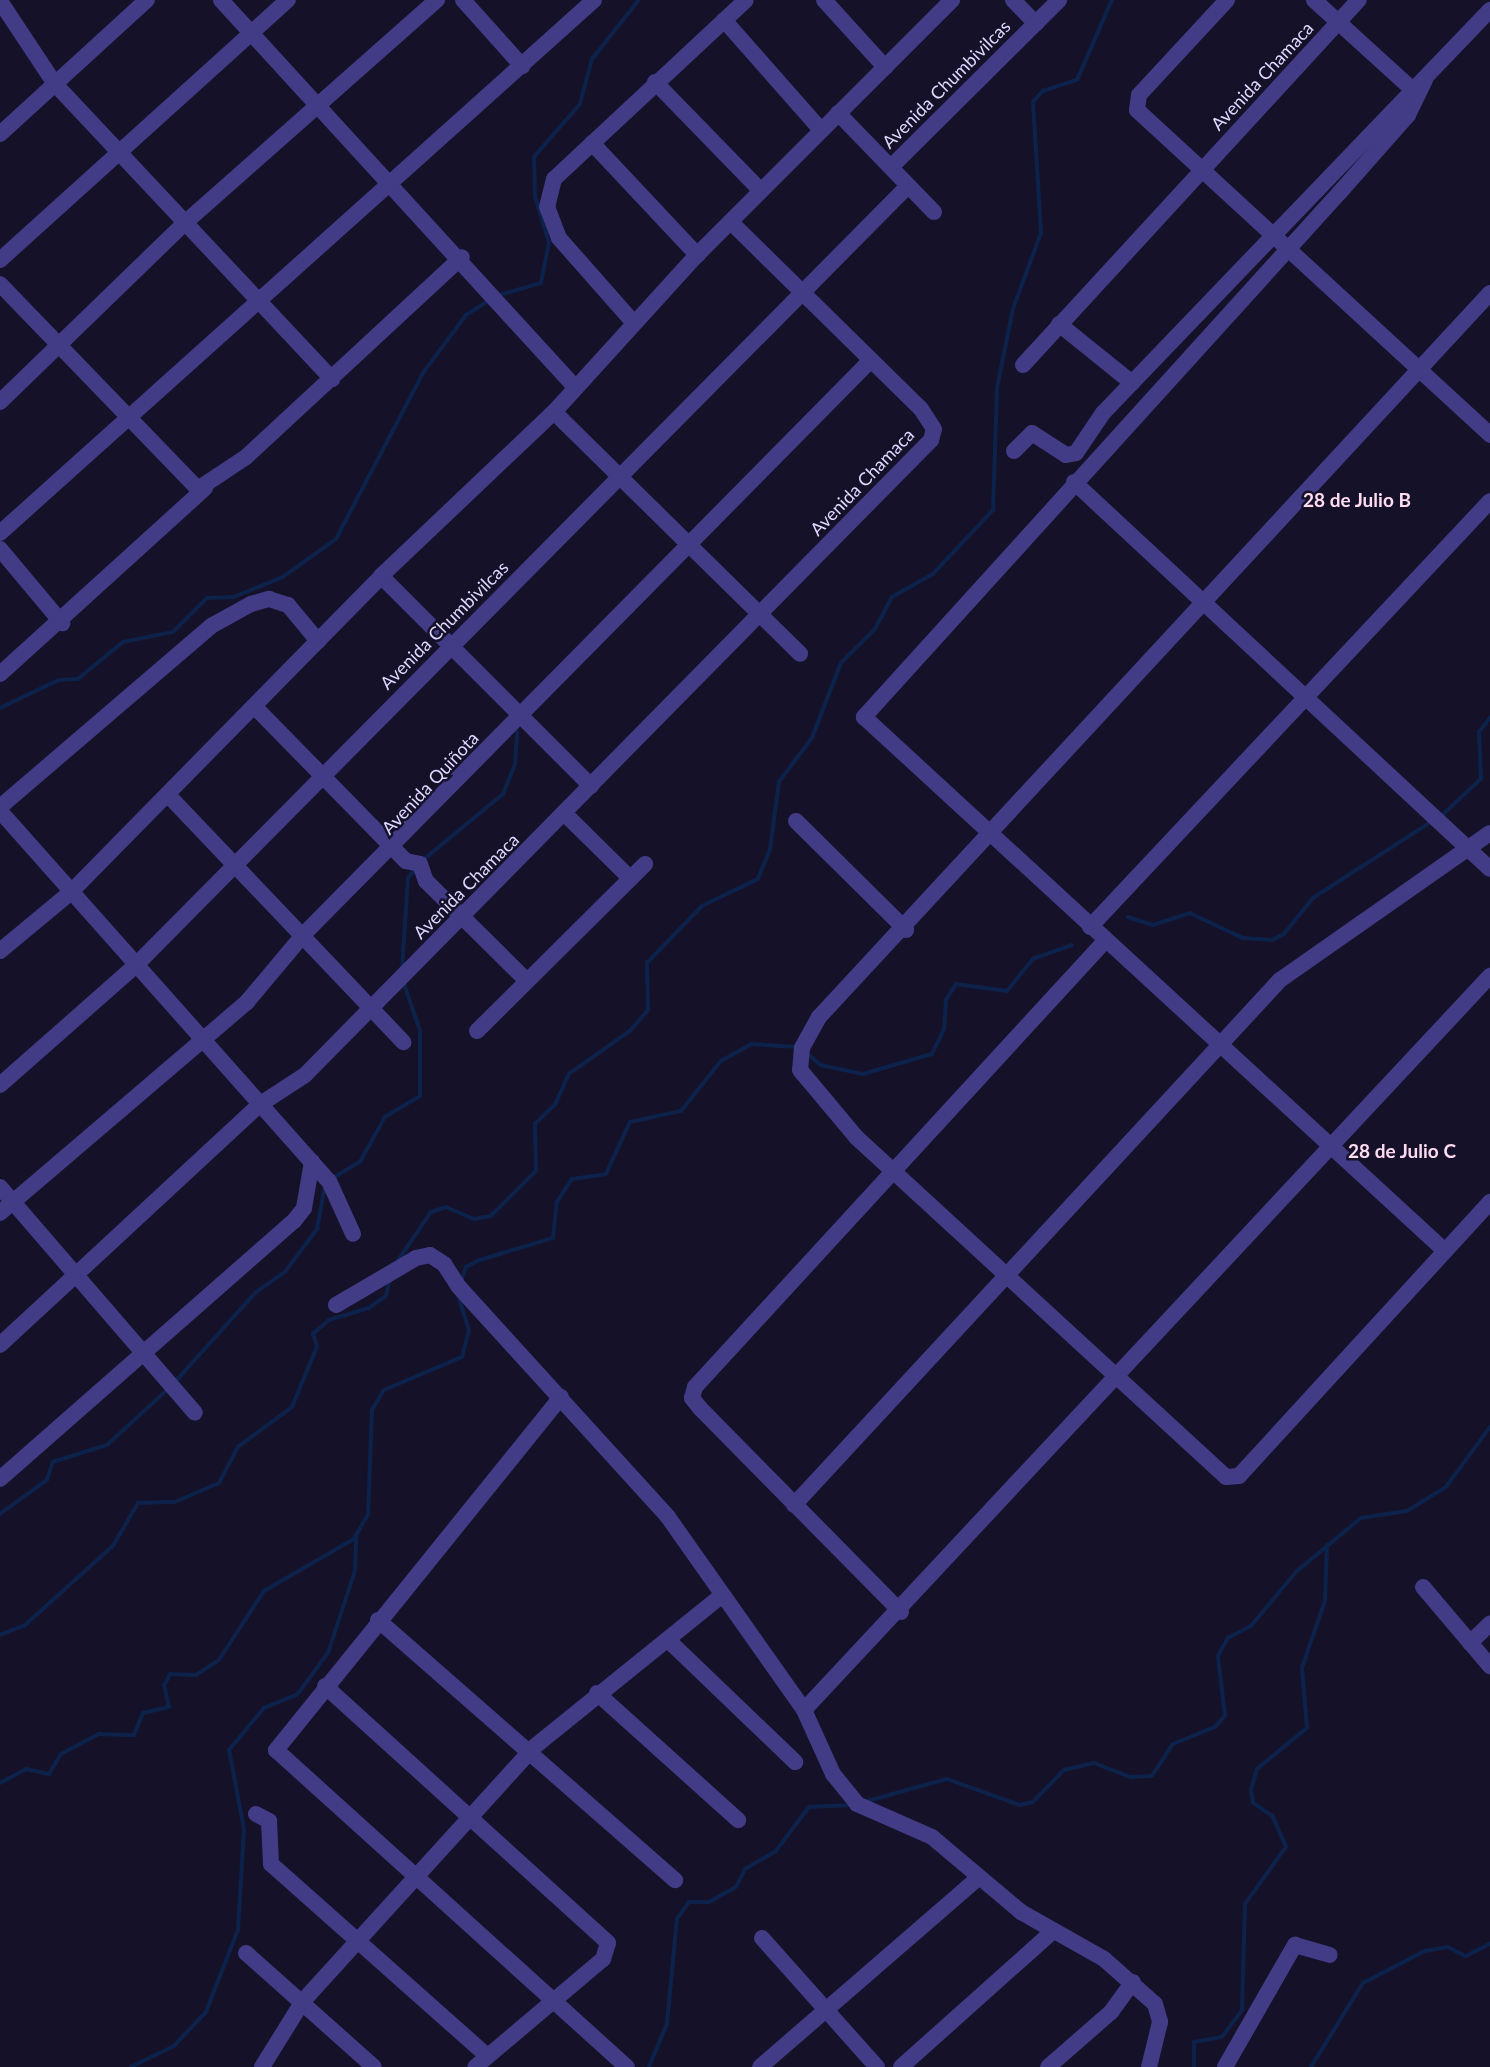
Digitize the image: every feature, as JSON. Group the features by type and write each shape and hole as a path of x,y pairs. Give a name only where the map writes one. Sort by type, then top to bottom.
{"street":[{"path":"0,134 147,0"},
{"path":"221,0 462,257 573,386"},
{"path":"0,260 288,0"},
{"path":"0,402 62,348 187,221 321,106 437,0"},
{"path":"463,0 522,66"},
{"path":"0,533 594,0"},
{"path":"633,322 559,237 547,207 554,179 746,0"},
{"path":"824,0 885,67"},
{"path":"1013,0 1036,24"},
{"name":"Avenida Chumbivilcas","path":"891,167 1059,0"},
{"path":"1227,0 1135,103 1200,171 1490,435"},
{"path":"1314,0 1420,86"},
{"name":"Avenida Chamaca","path":"1023,365 1359,0"},
{"path":"0,951 71,892 169,796 381,576 554,412 573,386 696,255 948,2"},
{"path":"7,7 55,84 187,221 331,379"},
{"path":"1014,451 1032,433 1066,455 1076,453 1132,383 1271,235 1420,86 1490,9"},
{"path":"724,20 821,131"},
{"path":"655,82 761,191"},
{"path":"1420,86 1408,115 864,717 989,836 1445,1251"},
{"path":"838,113 934,212"},
{"path":"592,143 696,255"},
{"name":"Avenida Chumbivilcas","path":"0,1084 134,967 236,862 325,777 450,644 620,478 908,186"},
{"path":"731,222 871,360"},
{"path":"0,674 62,623 205,488 331,379 462,257"},
{"path":"0,284 128,416 188,486 205,488"},
{"path":"1490,293 1202,603 906,930 819,1017 802,1048 800,1070 856,1137 898,1170 1213,1471 1239,1476 1490,1202"},
{"path":"1059,324 1132,383"},
{"name":"Avenida Chamaca","path":"0,1345 81,1274 259,1105 305,1075 931,440 934,429 871,360"},
{"name":"Avenida Quiñota","path":"0,1213 247,1002 303,935 394,849 521,712 871,360"},
{"path":"554,412 691,543 800,654"},
{"path":"1074,482 1490,869"},
{"path":"1090,927 1308,701 1490,500"},
{"path":"0,550 62,623"},
{"path":"381,576 521,712 590,786"},
{"path":"318,641 288,605 269,599 251,604 211,626 0,809 200,1042 329,1181 354,1234"},
{"path":"255,707 394,849 420,864 426,881 526,980"},
{"path":"169,796 236,862 402,1042"},
{"path":"564,813 629,877"},
{"path":"796,821 906,930"},
{"path":"794,1505 1280,980 1490,833"},
{"path":"477,1031 645,864"},
{"path":"901,1612 833,1537 794,1505 700,1408 692,1398 695,1387 898,1170 1105,941"},
{"path":"804,1710 901,1612 1490,976"},
{"path":"0,1479 294,1221 304,1208 312,1162"},
{"path":"0,1187 147,1350 195,1413"},
{"path":"336,1305 430,1255 668,1517 721,1596 804,1710 833,1774 857,1804 932,1837 978,1878 1053,1931 1133,1982 1155,2004 1160,2022 1149,2067"},
{"path":"561,1397 378,1620 276,1750 619,2065"},
{"path":"1423,1587 1490,1667"},
{"path":"262,2067 302,2002 529,1752 597,1693 669,1641 721,1596"},
{"path":"378,1620 675,1880"},
{"path":"1470,1643 1490,1624"},
{"path":"669,1641 795,1762"},
{"path":"256,1814 269,1821 271,1864 357,1941 481,2061 550,2000 603,1959 608,1943 325,1686"},
{"path":"597,1693 738,1820"},
{"path":"760,2067 978,1878"},
{"path":"901,2067 1053,1931"},
{"path":"762,1938 877,2067"},
{"path":"1225,2067 1295,1945 1330,1955"},
{"path":"246,1953 374,2067"},
{"path":"1048,2067 1111,2012 1133,1982"}],"waterway":[{"path":"496,296 541,283 549,243 535,197 534,157 580,104 592,59 639,0"},
{"path":"397,1262 431,1212 446,1207 474,1219 491,1216 536,1171 535,1124 555,1105 569,1074 630,1031 648,1010 647,963 702,906 758,879 770,850 779,782 812,738 841,663 875,629 892,597 933,574 993,510 997,388 1013,309 1041,233 1033,102 1043,91 1077,80 1112,0"},
{"path":"0,708 59,680 78,679 123,642 173,632 207,598 234,597 283,577 336,539 423,373 466,315 490,300"},
{"path":"1440,817 1481,779 1479,732 1490,718"},
{"path":"423,860 503,794 515,764 517,732"},
{"path":"1128,917 1153,925 1190,913 1243,938 1272,940 1284,934 1313,898 1431,822"},
{"path":"402,970 408,878 416,869"},
{"path":"806,1052 821,1065 863,1074 932,1054 944,1029 946,1000 956,984 1007,991 1033,959 1072,945"},
{"path":"333,1178 360,1162 385,1117 420,1096 420,1031 404,984"},
{"path":"461,1281 466,1267 480,1260 553,1238 557,1202 572,1179 606,1174 630,1122 681,1111 721,1061 752,1044 797,1047"},
{"path":"175,1382 255,1293 285,1272 317,1229 325,1186"},
{"path":"0,1635 24,1626 113,1546 138,1503 175,1502 219,1483 238,1447 292,1407 317,1347 313,1334 329,1320 369,1308 386,1296 390,1278"},
{"path":"0,1783 26,1769 49,1774 61,1754 99,1734 134,1735 143,1713 169,1707 164,1686 170,1674 196,1675 219,1660 264,1591 354,1539 368,1515 372,1410 384,1390 462,1357 469,1331 458,1296"},
{"path":"0,1514 47,1480 53,1462 107,1445 167,1390"},
{"path":"864,1802 947,1779 1020,1805 1033,1802 1064,1770 1094,1763 1131,1777 1152,1776 1173,1744 1215,1727 1225,1716 1218,1656 1228,1638 1251,1626 1297,1571 1361,1518 1407,1511 1446,1487 1490,1427"},
{"path":"131,2067 174,2046 206,2012 238,1930 244,1830 229,1750 264,1708 297,1695 328,1653 355,1571 356,1538"},
{"path":"1194,2067 1194,2042 1222,2037 1242,2010 1245,1904 1286,1847 1272,1816 1253,1803 1251,1790 1257,1769 1307,1728 1302,1668 1325,1601 1327,1545"},
{"path":"649,2067 667,2024 677,1919 689,1902 709,1902 736,1887 745,1869 776,1851 809,1807 853,1805"},
{"path":"1311,2067 1363,1983 1425,1951 1448,1947 1466,1956 1490,1944"}],"district":[{"name":"28 de Julio B","path":"1357,500"},
{"name":"28 de Julio C","path":"1402,1151"}]}
